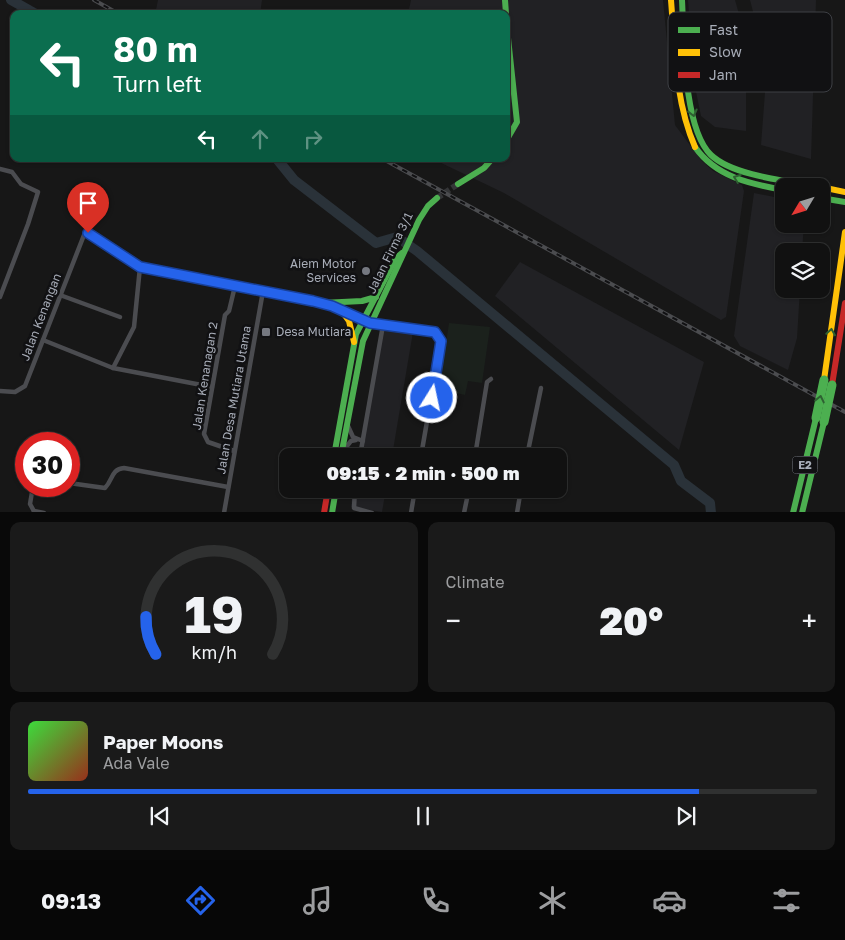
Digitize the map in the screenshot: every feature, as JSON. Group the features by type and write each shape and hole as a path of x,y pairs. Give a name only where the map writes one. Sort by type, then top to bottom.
{"main road":[{"path":"510,56 517,122 510,134"},
{"path":"681,92 683,113 692,143 705,160 731,177 775,188"},
{"path":"689,92 698,135 711,155 732,167 781,178"},
{"path":"458,184 484,168 489,162"},
{"path":"830,189 845,192"},
{"name":"Jalan Firma 3/1","path":"367,322 402,260 402,253 428,206 437,198"},
{"path":"830,200 845,202"},
{"name":"E2","path":"828,383 845,232"},
{"path":"341,448 348,422 367,322 376,297 396,258 402,253"},
{"path":"322,303 331,301 361,303 376,297"},
{"name":"E2","path":"802,512 845,304"},
{"path":"341,310 349,321 355,343"},
{"path":"340,448 355,343 367,322"},
{"name":"E2","path":"794,512 820,420"},
{"path":"325,512 326,498"},
{"path":"332,512 334,498"}],"street":[{"path":"0,169 12,172 20,182 37,190 38,194 0,297"},
{"name":"Jalan Kenangan","path":"0,391 15,392 25,386 84,236 88,233 140,267"},
{"path":"113,368 134,327 140,267 322,303 367,322 435,332 441,341 423,448"},
{"name":"Jalan Kenanagan 2","path":"234,451 208,442 204,434 225,316 228,312 235,286"},
{"name":"Jalan Desa Mutiara Utama","path":"224,512 263,291"},
{"path":"60,295 120,317"},
{"path":"362,448 383,325"},
{"path":"43,340 108,368 212,387"},
{"path":"476,448 487,382 491,379"},
{"path":"529,448 541,388"},
{"path":"348,422 349,433 356,440 363,441"},
{"path":"345,448 356,440"},
{"path":"80,484 106,488 113,473 118,469 124,468 228,487"},
{"path":"31,497 30,504 35,512 44,512"},
{"path":"355,498 354,508 372,512"},
{"path":"411,512 413,498"},
{"path":"464,512 467,498"},
{"path":"517,512 519,498"}],"shaded area":[{"path":"158,0 262,0 261,10 156,10"},
{"path":"411,0 663,0 668,52 668,92 672,92 675,125 701,160 713,171 742,185 744,191 726,317 721,320 504,193 439,162 510,162 510,10 409,10"},
{"path":"688,0 735,0 738,12 689,12"},
{"path":"750,0 816,0 816,12 753,12"},
{"path":"696,92 746,92 746,131 715,127 701,116"},
{"path":"765,92 813,92 811,159 761,145"},
{"path":"754,193 775,197 775,233 803,233 803,243 775,243 775,298 799,298 797,338 788,370 740,346 734,336"},
{"path":"520,262 704,362 679,450 495,296"},
{"path":"449,323 490,327 482,383 468,381 465,395 439,389"},
{"path":"381,327 413,332 393,448 359,448"},
{"path":"352,498 384,498 382,512 351,507"}],"waterway":[{"path":"11,0 29,10"},
{"path":"279,162 294,180 376,243 397,237 417,251 674,465 681,481 710,503 711,512"}],"tunnel":[{"path":"437,198 458,184"}],"railway":[{"path":"94,0 112,10"},
{"path":"388,162 845,412"}],"traffic: fast":[{"path":"505,0 506,10"},
{"path":"682,0 683,12"},
{"path":"510,56 517,122 510,134"},
{"path":"688,92 695,125 702,142 711,155 733,168 775,180"},
{"path":"695,147 713,166 723,172 746,182 775,188"},
{"path":"458,184 484,168 489,162"},
{"path":"343,448 363,341 419,220 428,206 437,198"},
{"path":"830,200 845,202"},
{"path":"335,448 356,334 396,258 402,253"},
{"path":"322,303 362,301 376,297"},
{"path":"816,418 824,380"},
{"path":"824,422 832,385"},
{"path":"793,512 816,418"},
{"path":"802,512 824,422"},
{"path":"332,512 334,498"}],"traffic: slow":[{"path":"671,0 672,12"},
{"path":"680,92 683,112 695,147"},
{"path":"830,189 845,192"},
{"path":"824,380 845,232"},
{"path":"341,310 349,321 354,342"}],"traffic: jam":[{"path":"832,385 845,303"},
{"path":"324,512 326,498"}],"place":[{"name":"Aiem Motor Services","path":"366,271"},
{"name":"Desa Mutiara","path":"266,332"}],"route":[{"path":"88,233 117,254 140,267 313,301 332,306 370,323 435,332 441,341 432,398"}]}
